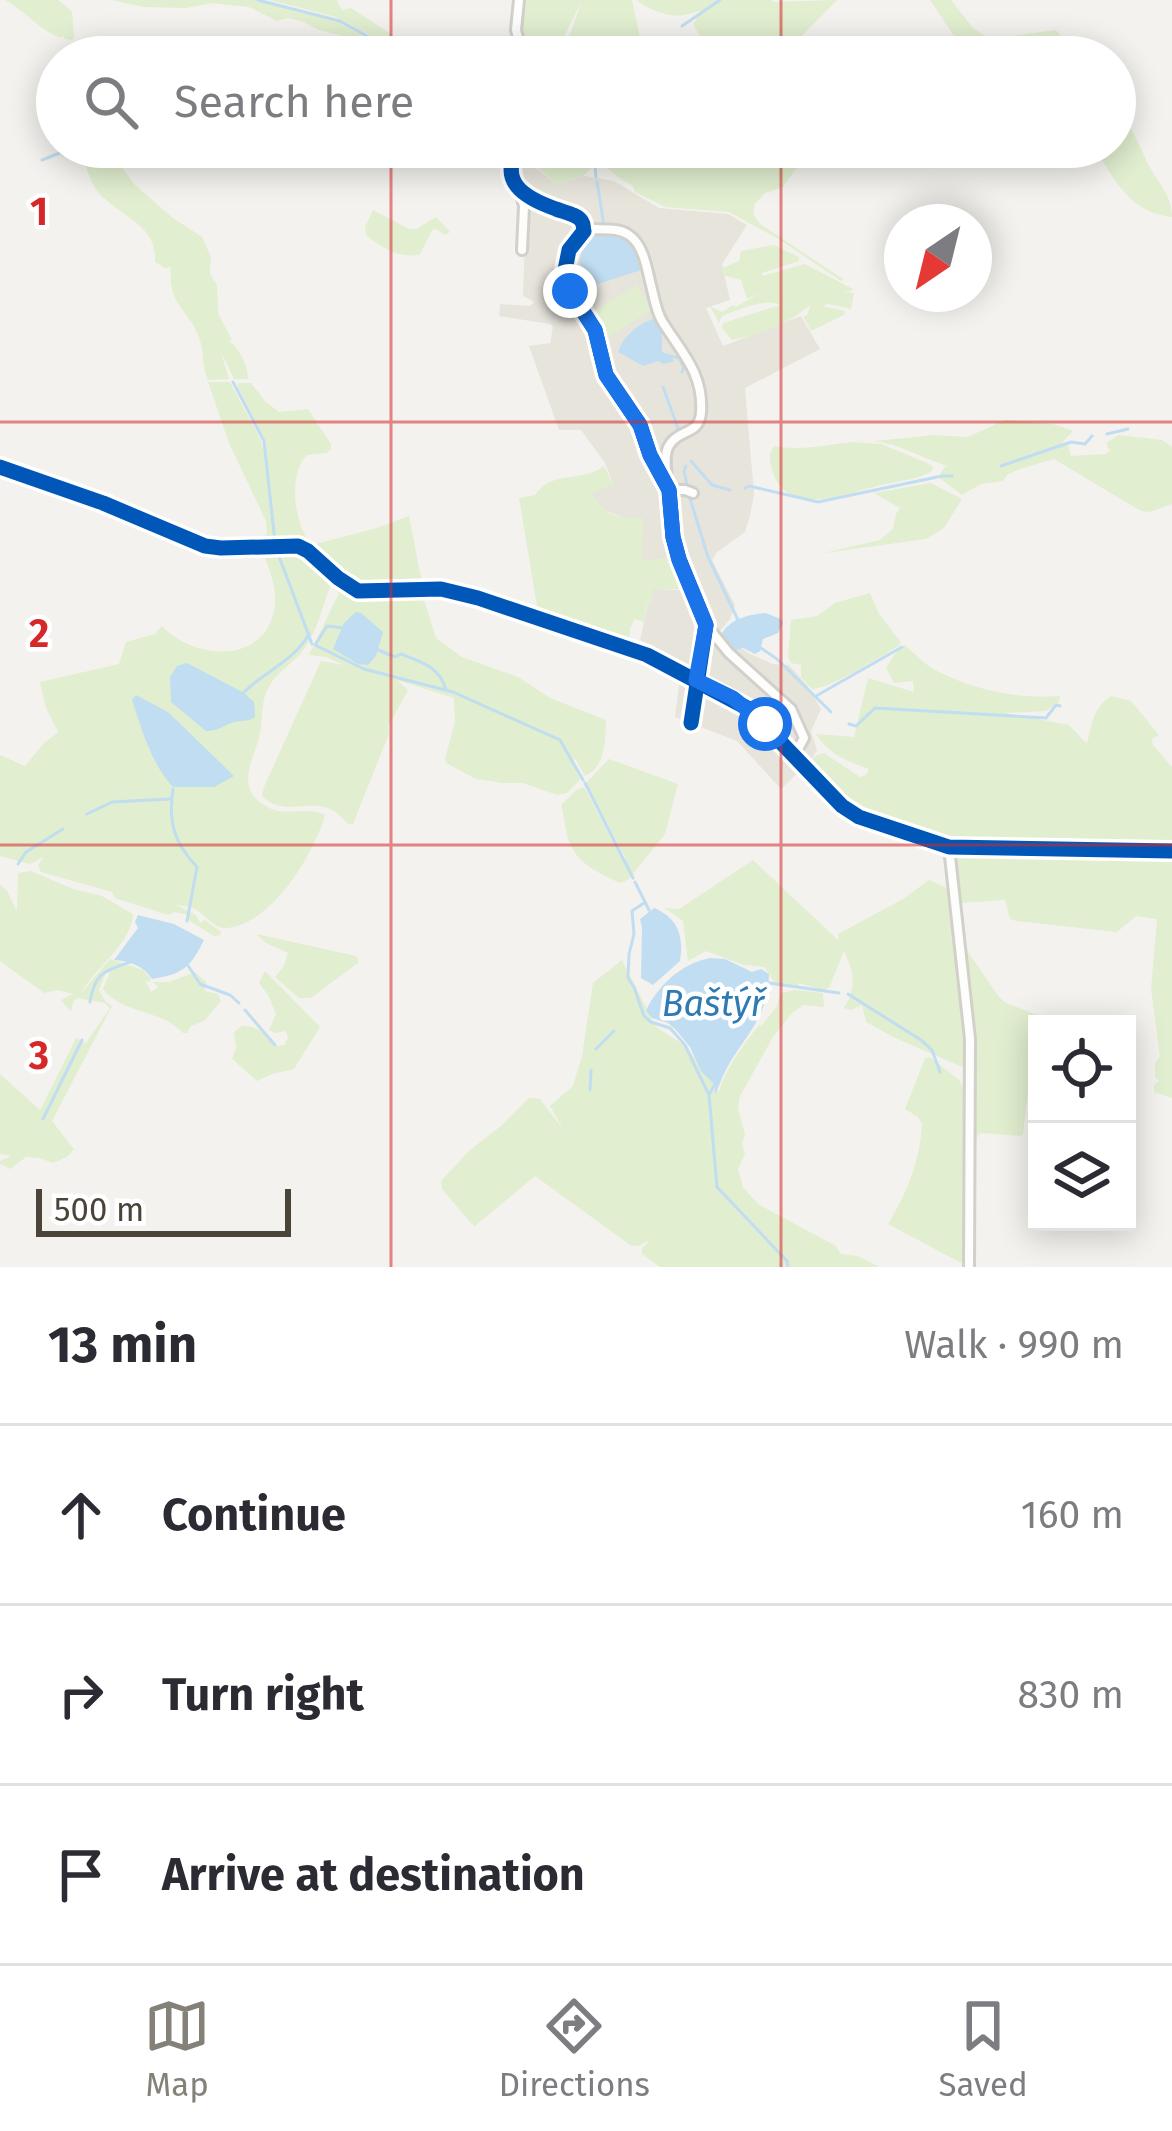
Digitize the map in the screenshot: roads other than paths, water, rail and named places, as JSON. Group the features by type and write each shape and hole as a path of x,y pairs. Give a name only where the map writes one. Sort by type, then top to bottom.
{"street":[{"path":"518,36 519,0"},
{"path":"510,168 511,179 519,187 544,205 578,217 584,228 569,250 565,269 570,291 595,330 606,375 640,425 669,490"},
{"path":"519,187 522,250"},
{"path":"523,204 544,205"},
{"path":"584,228 625,232 637,242 658,315 698,381 700,422 668,445 673,537 706,625 729,653 791,709 804,738 794,756"},
{"path":"0,467 205,546 298,546 358,591 427,588 478,598 647,655 749,709 849,812 949,847 1172,851"},
{"path":"669,490 690,492"},
{"path":"691,723 706,625"},
{"path":"949,847 969,1016 969,1267"}],"water":[{"path":"604,231 632,241 644,269 598,284 580,258 589,238"},
{"path":"654,319 662,327 662,352 674,361 643,366 618,352 632,331"},
{"path":"356,612 383,632 368,665 333,649 344,623"},
{"path":"765,613 783,623 778,633 763,639 760,651 733,651 725,645 721,635 729,625"},
{"path":"187,663 244,693 254,702 255,717 206,731 171,702 170,677 177,666"},
{"path":"136,695 168,712 234,776 214,787 173,787 148,746 132,700"},
{"path":"654,908 674,923 681,952 680,961 653,985 641,978 640,919"},
{"path":"138,915 174,924 204,940 190,963 171,975 152,979 135,965 114,960 138,928"},
{"name":"Baštýř","path":"710,958 769,974 764,1005 715,1095 715,1085 701,1071 690,1047 668,1023 646,1011 672,977"}],"waterway":[{"path":"258,0 340,21 367,36"},
{"path":"682,26 720,0"},
{"path":"595,168 596,177"},
{"path":"597,182 604,226"},
{"path":"670,356 679,358 682,372"},
{"path":"233,382 264,441 275,542"},
{"path":"663,387 680,434"},
{"path":"1107,434 1128,429"},
{"path":"1001,466 1071,442 1085,444 1092,436"},
{"path":"691,461 712,485 730,490"},
{"path":"686,466 687,485"},
{"path":"745,488 818,502 952,476"},
{"path":"689,495 708,557 738,620"},
{"path":"277,551 312,644"},
{"path":"343,628 327,626 315,645 364,669 453,692 560,740 583,780"},
{"path":"243,693 295,652 309,634"},
{"path":"758,646 831,712"},
{"path":"816,696 902,647"},
{"path":"376,649 429,666 446,690"},
{"path":"849,724 856,726 875,708 1046,718 1060,706"},
{"path":"585,783 633,878"},
{"path":"173,789 174,831 197,867 187,921"},
{"path":"87,814 112,802 170,799"},
{"path":"18,864 26,852 63,829"},
{"path":"635,882 649,910"},
{"path":"644,903 632,911 628,978 644,1016 670,1028 685,1045 708,1093"},
{"path":"90,1002 102,974 130,962"},
{"path":"187,964 200,984 239,1003"},
{"path":"765,984 839,993"},
{"path":"848,994 921,1040 932,1050 940,1072"},
{"path":"245,1010 275,1045"},
{"path":"596,1049 614,1031"},
{"path":"43,1119 82,1040"},
{"path":"590,1090 591,1070"},
{"path":"715,1084 709,1095 717,1187 788,1267"}]}
